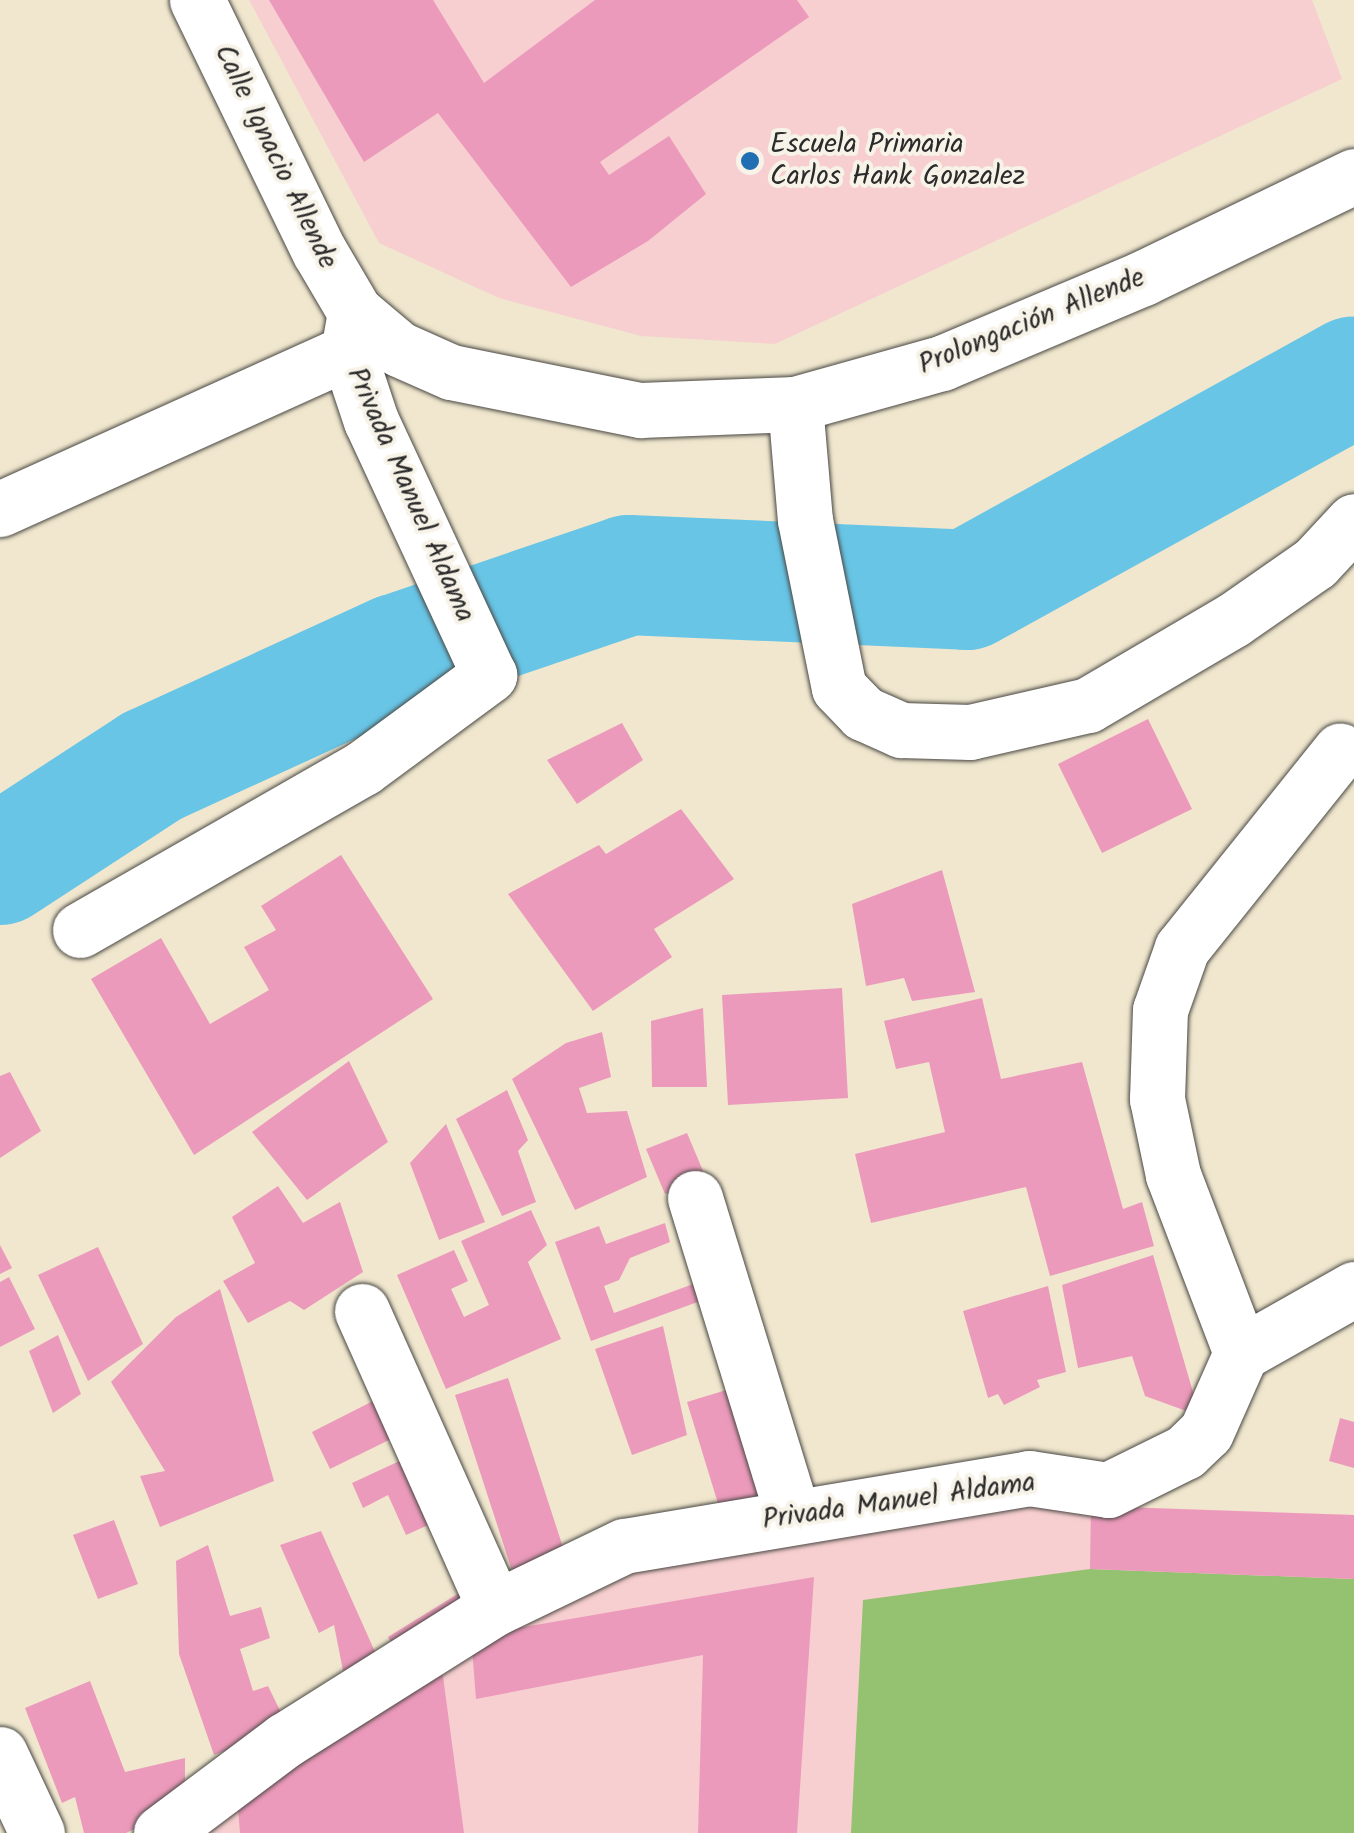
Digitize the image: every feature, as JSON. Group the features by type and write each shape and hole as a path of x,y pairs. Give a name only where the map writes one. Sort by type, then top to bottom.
{"street":[{"name":"Calle Ignacio Allende","path":"198,0 319,252 352,332"},
{"name":"Prolongación Allende","path":"352,332 450,372 640,410 795,404 942,363 1143,278 1354,176"},
{"path":"0,510 352,332"},
{"name":"Privada Manuel Aldama","path":"80,930 363,768 490,675 372,421 352,332"},
{"path":"795,404 805,520 839,688 863,713 901,730 970,732 1088,704 1233,620 1316,563 1354,521"},
{"path":"1340,751 1182,948 1160,1010 1157,1099 1173,1175 1241,1353 1354,1289"},
{"path":"694,1198 792,1514"},
{"path":"362,1311 495,1608"},
{"name":"Privada Manuel Aldama","path":"161,1833 285,1740 495,1608 624,1546 792,1514 1028,1478 1108,1490 1185,1452 1206,1432 1241,1353"},
{"path":"0,1754 37,1833"}],"shaded area":[{"name":"Escuela Primaria Carlos Hank Gonzalez","path":"249,0 1312,0 1342,79 775,344 641,336 499,298 379,243"},
{"path":"1043,1504 1354,1515 1354,1833 184,1833 308,1749 664,1539"}],"green space":[{"path":"1090,1569 1354,1579 1354,1833 851,1833 863,1600"}],"building":[{"path":"269,0 433,0 484,83 595,0 797,0 809,17 600,162 609,175 669,136 706,194 648,241 571,287 438,113 364,162"},
{"path":"1148,719 1192,809 1102,853 1058,764"},
{"path":"622,723 643,760 577,804 547,760"},
{"path":"681,809 734,879 654,929 672,957 593,1011 508,894 599,845 606,854"},
{"path":"341,855 433,999 194,1155 91,979 161,938 210,1024 269,990 244,947 276,930 261,906"},
{"path":"942,870 975,992 912,1001 904,978 866,986 852,904"},
{"path":"842,988 848,1098 728,1105 722,995"},
{"path":"982,998 1001,1079 1082,1062 1123,1209 1142,1202 1154,1246 1050,1276 1026,1187 871,1223 855,1154 945,1132 929,1062 896,1069 884,1021"},
{"path":"703,1008 707,1087 652,1087 651,1021"},
{"path":"602,1032 611,1077 579,1088 587,1113 627,1111 647,1177 575,1210 512,1079 566,1043"},
{"path":"349,1061 388,1142 307,1200 252,1132"},
{"path":"10,1072 41,1131 0,1158 0,1076"},
{"path":"507,1090 528,1140 518,1151 536,1202 502,1216 456,1119"},
{"path":"446,1124 485,1222 439,1240 410,1163"},
{"path":"687,1133 706,1178 665,1194 646,1149"},
{"path":"278,1186 303,1223 340,1202 363,1272 304,1310 290,1301 248,1323 223,1281 255,1263 232,1217"},
{"path":"531,1210 547,1245 528,1262 561,1339 446,1389 397,1275 454,1250 468,1281 451,1289 464,1317 489,1305 461,1241"},
{"path":"665,1223 670,1242 630,1258 619,1280 604,1286 614,1313 696,1283 703,1300 591,1341 555,1242 599,1226 606,1244"},
{"path":"0,1245 12,1268 0,1274"},
{"path":"98,1247 143,1344 88,1381 38,1275"},
{"path":"1153,1255 1200,1416 1145,1396 1132,1356 1078,1368 1062,1285"},
{"path":"9,1277 35,1329 0,1347 0,1282"},
{"path":"1048,1286 1066,1372 1037,1380 1040,1387 1004,1405 998,1394 988,1398 963,1311"},
{"path":"220,1289 274,1481 160,1527 140,1476 165,1471 111,1382 176,1317"},
{"path":"663,1326 687,1435 632,1455 595,1349"},
{"path":"58,1335 81,1394 53,1413 29,1351"},
{"path":"508,1378 570,1569 517,1586 455,1395"},
{"path":"733,1388 769,1506 723,1520 687,1402"},
{"path":"373,1401 391,1439 330,1469 312,1432"},
{"path":"1340,1418 1354,1422 1354,1468 1329,1461"},
{"path":"406,1458 435,1522 406,1535 388,1495 363,1508 352,1483"},
{"path":"1091,1506 1354,1515 1354,1579 1090,1569"},
{"path":"114,1520 138,1584 98,1599 73,1535"},
{"path":"321,1531 380,1663 347,1691 334,1625 319,1633 280,1545"},
{"path":"208,1545 230,1616 261,1607 270,1638 240,1649 253,1691 268,1686 288,1727 214,1755 179,1654 176,1561"},
{"path":"814,1577 797,1833 698,1833 703,1655 476,1699 471,1636"},
{"path":"464,1590 476,1611 400,1658 388,1637"},
{"path":"442,1669 464,1833 240,1833 237,1797"},
{"path":"90,1681 125,1772 185,1758 185,1804 126,1833 84,1833 75,1797 62,1803 25,1708"}],"waterway":[{"path":"0,865 152,766 397,654 629,575 967,590 1354,376"}],"place":[{"name":"Escuela Primaria Carlos Hank Gonzalez","path":"750,161"}]}
